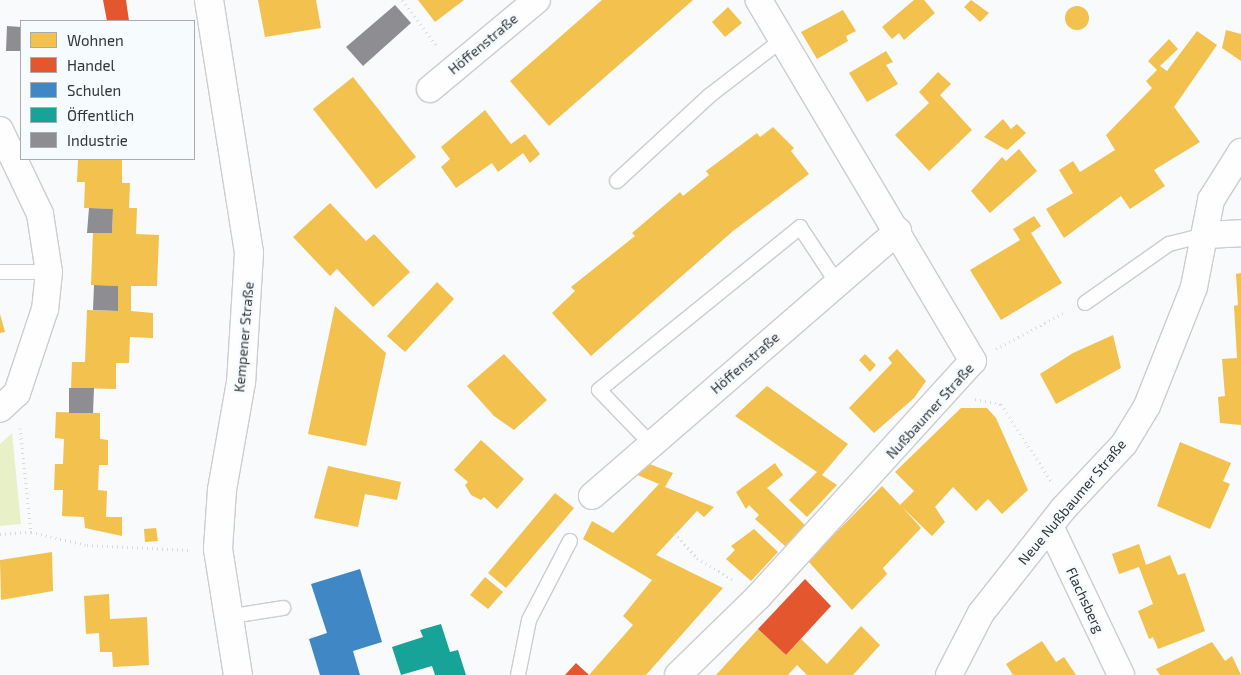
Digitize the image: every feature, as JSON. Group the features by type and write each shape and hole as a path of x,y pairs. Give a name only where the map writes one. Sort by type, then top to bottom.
{"main road":[{"name":"Kempener Straße","path":"210,0 250,252 241,382 222,490 218,549 226,618 238,675"}],"street":[{"name":"Höffenstraße","path":"430,89 537,0"},
{"path":"759,0 898,231 973,361"},
{"path":"0,130 40,214 49,272 45,309 8,401"},
{"path":"1241,152 1211,200 1206,236 1241,232"},
{"name":"Höffenstraße","path":"592,496 898,231"},
{"name":"Neue Nußbaumer Straße","path":"949,675 981,613 1056,517 1124,444 1147,406 1194,287 1206,236"},
{"name":"Nußbaumer Straße","path":"678,675 758,597 948,394 973,361"},
{"name":"Flachsberg","path":"1056,517 1121,675"}],"lane":[{"path":"617,181 709,96 783,39"},
{"path":"651,444 599,390 800,227 837,283"},
{"path":"1085,303 1169,244 1206,236"},
{"path":"0,272 49,272"},
{"path":"518,675 529,620 570,541"},
{"path":"226,618 283,608"}],"path":[{"path":"402,0 453,69"},
{"name":"Nußbaumer Straße","path":"973,361 1085,303"},
{"path":"948,394 1001,404 1049,476 1056,517"},
{"path":"8,401 31,532"},
{"path":"0,534 31,532 87,546 151,551 218,549"},
{"path":"674,533 696,558 758,597"}],"green space":[{"path":"12,433 21,524 0,526 0,444"}],"building: Wohnen":[{"path":"258,0 316,0 321,28 265,37"},
{"path":"418,0 464,0 435,22"},
{"path":"602,0 693,0 549,126 510,81"},
{"path":"914,0 924,0 935,13 904,40 899,33 892,39 882,27"},
{"path":"971,0 989,13 980,22 964,7"},
{"path":"1077,6 1085,10 1089,18 1085,26 1077,30 1069,26 1065,18 1069,10"},
{"path":"728,7 742,23 725,37 712,22"},
{"path":"843,10 856,31 846,36 848,41 817,59 801,32"},
{"path":"1226,30 1241,34 1241,61 1222,48"},
{"path":"1197,31 1217,45 1174,107 1200,142 1154,170 1165,186 1130,209 1121,196 1064,238 1046,209 1073,193 1059,170 1073,161 1080,172 1115,150 1106,135 1152,88 1146,81 1157,70 1148,61 1169,39 1178,49 1160,66 1167,71"},
{"path":"886,51 893,62 886,65 898,84 867,102 849,73"},
{"path":"938,72 951,84 940,95 972,130 929,171 895,135 929,103 919,92"},
{"path":"353,77 416,157 376,189 313,109"},
{"path":"485,110 511,144 525,134 540,154 530,163 523,153 498,172 492,163 456,188 441,167 450,159 441,147"},
{"path":"1003,119 1011,129 1017,124 1026,133 1007,150 984,137"},
{"path":"773,127 794,148 791,151 809,174 733,231 591,356 552,313 575,291 571,287 635,236 632,233 680,192 683,196 709,175 706,171 757,133 760,137"},
{"path":"1019,149 1037,171 990,213 971,191 1002,157 1006,161"},
{"path":"78,160 122,160 122,183 130,183 129,208 137,208 136,234 159,235 157,286 131,286 131,311 153,313 153,338 130,337 129,363 116,363 116,389 71,388 72,362 85,362 87,310 118,311 118,286 91,285 93,233 112,233 113,209 84,208 85,182 77,182"},
{"path":"330,203 366,241 374,234 410,272 373,307 337,269 330,276 293,237"},
{"path":"1034,216 1041,226 1031,233 1062,283 1001,320 970,270 1020,240 1013,229"},
{"path":"1241,273 1241,425 1220,423 1218,397 1225,396 1222,359 1237,358 1234,306 1238,305 1236,274"},
{"path":"437,282 454,299 405,352 387,336"},
{"path":"335,306 386,353 366,446 308,434"},
{"path":"0,314 5,332 0,333"},
{"path":"1113,335 1121,368 1056,404 1040,374 1073,353"},
{"path":"897,349 926,381 914,398 874,433 849,408 892,363 888,358"},
{"path":"504,354 547,400 514,430 494,416 467,386"},
{"path":"865,354 876,365 870,372 859,360"},
{"path":"767,386 848,444 822,475 837,485 807,517 789,500 817,472 735,416"},
{"path":"961,408 987,408 996,418 1028,490 1002,514 988,499 976,511 953,487 935,507 945,522 932,536 902,507 921,528 883,568 887,574 852,610 808,561 882,486 900,505 914,491 895,472"},
{"path":"56,412 100,413 100,439 108,440 108,465 99,465 98,490 107,491 106,517 122,517 122,536 85,528 84,517 62,516 63,490 54,490 55,464 63,464 64,439 55,438"},
{"path":"481,440 524,479 497,509 484,497 481,500 471,495 465,485 468,482 454,470"},
{"path":"1180,442 1231,463 1223,481 1230,484 1210,529 1157,506"},
{"path":"647,463 673,473 665,487 714,507 704,517 697,511 656,555 723,588 646,675 589,675 633,625 623,616 652,580 583,539 592,521 613,533 659,484 635,474"},
{"path":"775,463 783,475 767,488 805,525 785,546 755,519 759,515 749,505 746,509 736,492"},
{"path":"328,466 401,482 397,500 365,494 358,527 314,518"},
{"path":"555,493 574,508 506,588 488,573"},
{"path":"156,528 158,541 145,542 144,529"},
{"path":"754,529 778,552 751,581 726,559 735,550 731,546"},
{"path":"1139,544 1146,565 1170,555 1178,575 1185,573 1205,631 1158,649 1153,637 1149,639 1138,611 1153,604 1139,567 1119,574 1112,554"},
{"path":"52,552 53,591 1,600 0,560"},
{"path":"485,577 503,592 488,609 470,595"},
{"path":"109,594 110,619 147,617 149,665 113,667 112,652 100,652 99,633 86,634 84,596"},
{"path":"861,626 880,645 853,675 807,675 797,665 788,675 716,675 758,629 786,655 801,639 827,664"},
{"path":"1042,641 1056,662 1064,657 1076,675 1013,675 1006,664"},
{"path":"1212,642 1225,661 1232,656 1241,675 1160,675 1156,669"}],"building: Handel":[{"path":"103,0 126,0 129,20 107,20"},
{"path":"805,579 831,606 786,655 758,629"},
{"path":"576,663 589,675 565,675"}],"building: Schulen":[{"path":"360,569 382,642 353,651 360,675 320,675 309,639 327,633 311,584"}],"building: Öffentlich":[{"path":"441,624 450,652 458,650 466,675 435,675 432,666 401,675 392,647 423,637 420,630"}],"building: Industrie":[{"path":"395,5 411,23 363,66 346,47"},
{"path":"7,26 20,27 20,51 6,51"},
{"path":"89,208 113,209 112,233 87,233"},
{"path":"94,285 118,286 118,311 93,310"},
{"path":"69,388 94,388 93,413 69,413"}]}
